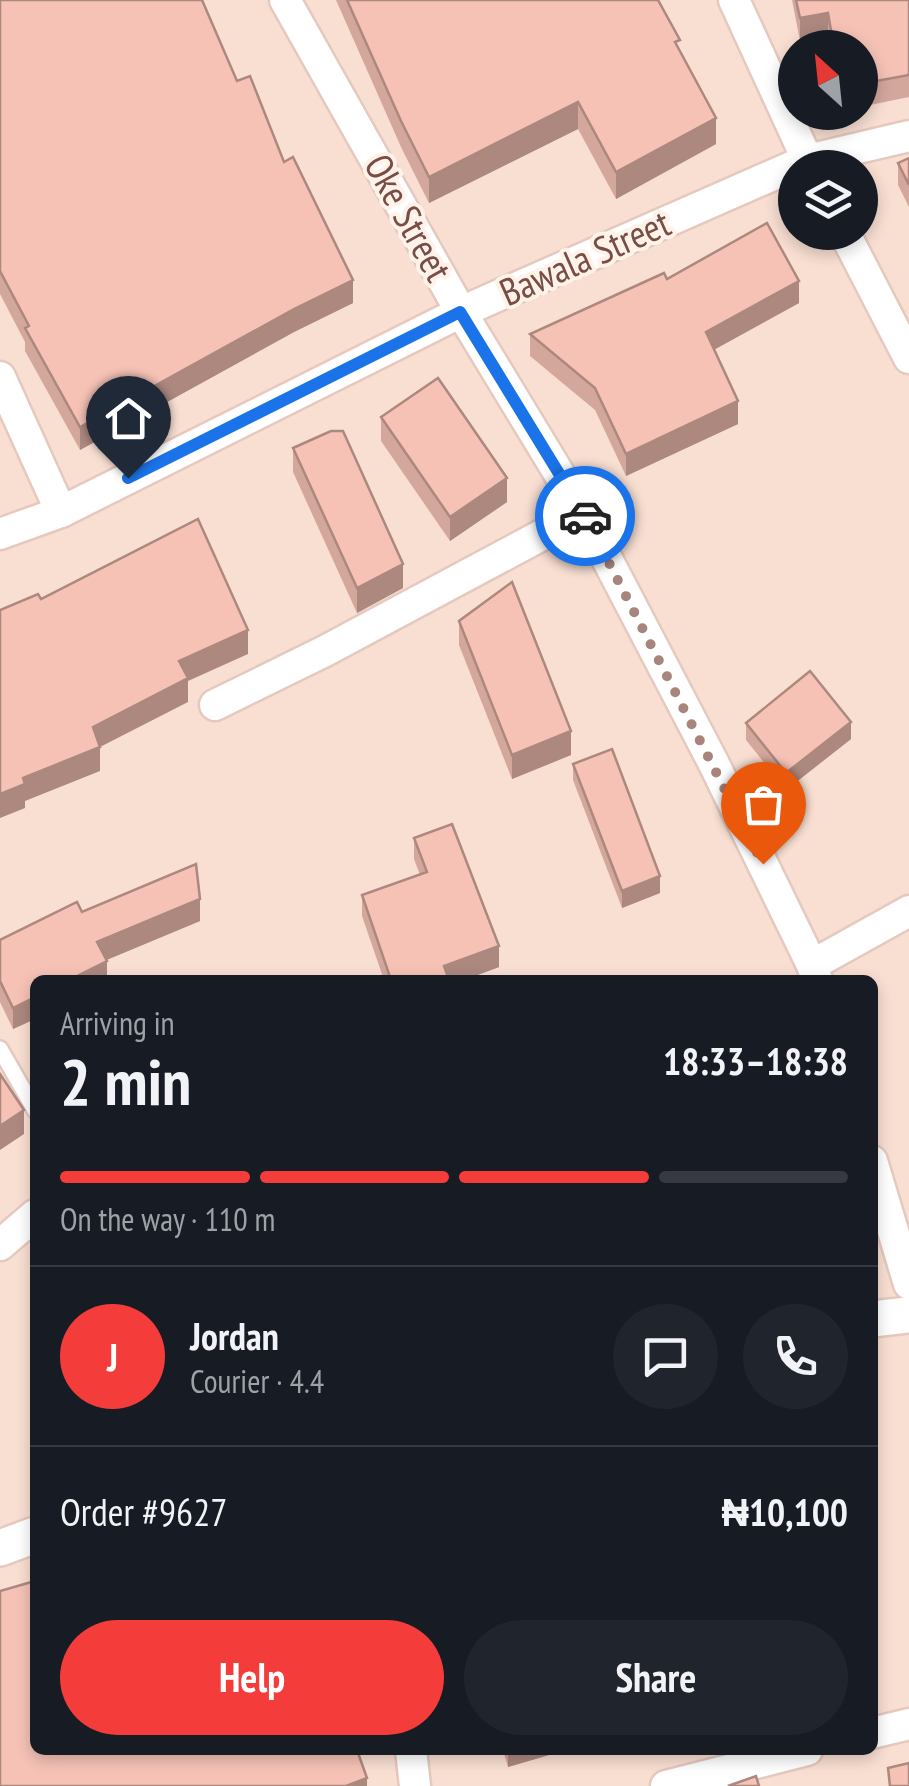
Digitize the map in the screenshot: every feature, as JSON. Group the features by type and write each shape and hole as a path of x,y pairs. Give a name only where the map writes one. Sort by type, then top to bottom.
{"street":[{"name":"Oke Street","path":"285,0 460,312 583,513 714,764 814,972"},
{"path":"734,0 803,150"},
{"name":"Bawala Street","path":"859,150 909,136"},
{"name":"Bawala Street","path":"0,534 61,512 460,312 778,177"},
{"path":"853,250 909,358"},
{"path":"0,377 61,512"},
{"path":"215,705 325,651 583,513"},
{"path":"814,972 909,911"},
{"path":"878,1182 909,1284"},
{"path":"0,1245 30,1219"},
{"path":"878,1319 909,1315"},
{"path":"0,1548 30,1537"},
{"path":"878,1732 909,1724"},
{"path":"412,1755 415,1786"},
{"path":"666,1786 787,1755"}],"lane":[{"path":"0,1048 30,1101"}],"shaded area":[{"path":"0,0 909,0 909,1786 0,1786"}],"building":[{"path":"0,0 202,0 237,81 250,76 284,162 293,157 353,280 80,427 25,328 29,326 0,271"},
{"path":"347,0 658,0 680,40 675,42 716,118 616,172 578,102 429,177"},
{"path":"796,0 909,0 909,75 878,81 878,30 831,30 828,13 800,18"},
{"path":"909,158 909,185 898,163"},
{"path":"767,223 778,250 782,250 799,281 706,332 738,401 626,454 595,388 530,334 664,273 667,279"},
{"path":"438,378 507,478 450,517 381,417"},
{"path":"331,431 343,431 403,564 357,588 293,448"},
{"path":"198,519 248,630 179,661 188,678 93,727 100,747 23,778 25,784 0,794 0,610 38,594 41,599"},
{"path":"512,582 571,731 512,755 459,621"},
{"path":"810,671 851,722 786,773 746,723"},
{"path":"612,749 660,876 622,891 573,764"},
{"path":"452,824 499,946 444,966 447,975 389,975 362,895 427,872 414,838"},
{"path":"196,864 200,899 97,942 107,961 79,975 30,975 30,1000 13,1008 0,981 0,940 77,902 82,912"},
{"path":"0,1074 24,1110 0,1126"},
{"path":"30,1582 30,1755 359,1755 367,1778 346,1786 0,1786 0,1591"},
{"path":"909,1763 909,1786 890,1786 888,1768"},
{"path":"756,1776 759,1786 728,1786"}],"way so far":[{"path":"585,516 763,864"}],"route":[{"path":"128,478 460,312 585,516"}]}
